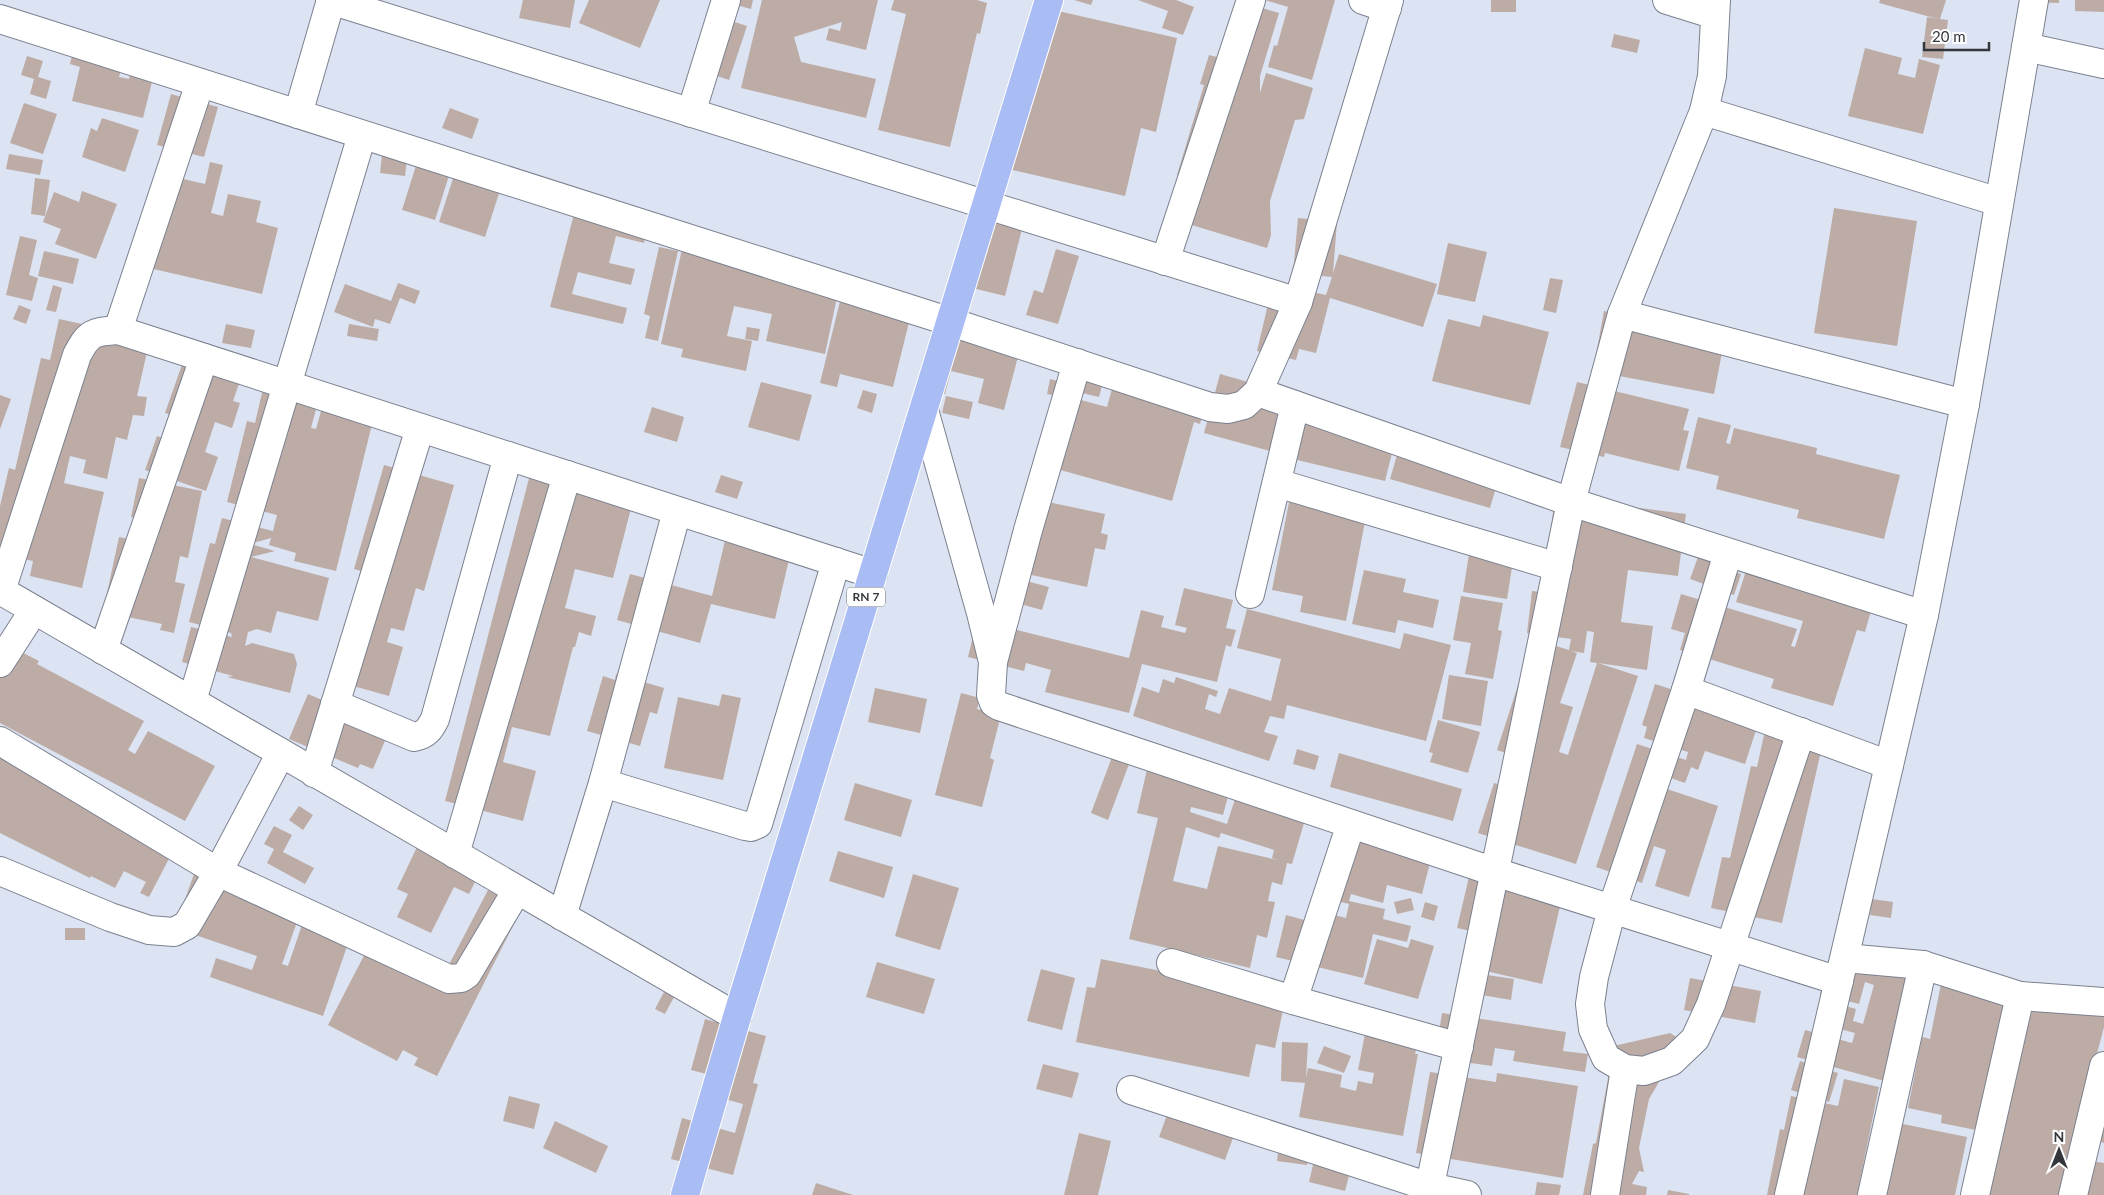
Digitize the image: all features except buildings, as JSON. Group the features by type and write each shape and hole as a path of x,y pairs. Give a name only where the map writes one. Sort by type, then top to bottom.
{"main road":[{"name":"RN 7","path":"685,1195 737,1018 1049,0"}],"street":[{"path":"298,114 330,0 1298,302"},
{"path":"691,113 726,0"},
{"path":"1165,261 1252,0"},
{"path":"1429,1191 1571,502 1622,314 1704,111 1712,76 1715,7 1667,0"},
{"path":"1789,1195 1924,615 1966,404 2034,0"},
{"path":"0,19 951,322 1210,407 1228,409 1244,406 1258,392 1298,302 1380,3"},
{"path":"2026,47 2104,64"},
{"path":"118,330 200,83"},
{"path":"1704,111 2000,202"},
{"path":"192,701 362,135"},
{"path":"1622,314 1966,404"},
{"path":"737,1018 0,590 77,355 85,339 93,334 118,330 873,574"},
{"path":"103,650 204,358"},
{"path":"1076,363 992,662 991,695 994,703 998,706 1495,872 1730,947 1842,970 1923,965 2020,996 2104,1002"},
{"path":"1258,392 1571,502 1924,615"},
{"path":"1250,594 1295,406"},
{"path":"924,410 978,604 992,662"},
{"path":"314,773 420,428"},
{"path":"335,704 414,737 422,736 430,730 435,719 508,456"},
{"path":"455,854 567,475"},
{"path":"1277,483 1558,567"},
{"path":"562,916 603,783 677,511"},
{"path":"1728,553 1686,690 1612,909 1594,977 1590,1004 1593,1029 1606,1058 1625,1069 1644,1071 1672,1061 1695,1039 1712,1004 1800,732"},
{"path":"603,783 745,826 751,827 758,824 836,562"},
{"path":"0,663 34,610"},
{"path":"1686,690 1889,765"},
{"path":"0,741 218,872 449,979 461,978 467,974 517,890"},
{"path":"0,871 118,920 149,930 174,932 187,925 218,872 281,753"},
{"path":"1293,1000 1351,824"},
{"path":"1171,963 1459,1047"},
{"path":"1872,1195 1923,965"},
{"path":"1975,1195 2020,996"},
{"path":"2073,1195 2104,1066"},
{"path":"1605,1195 1625,1069"},
{"path":"1131,1090 1429,1191 1467,1195"}]}
